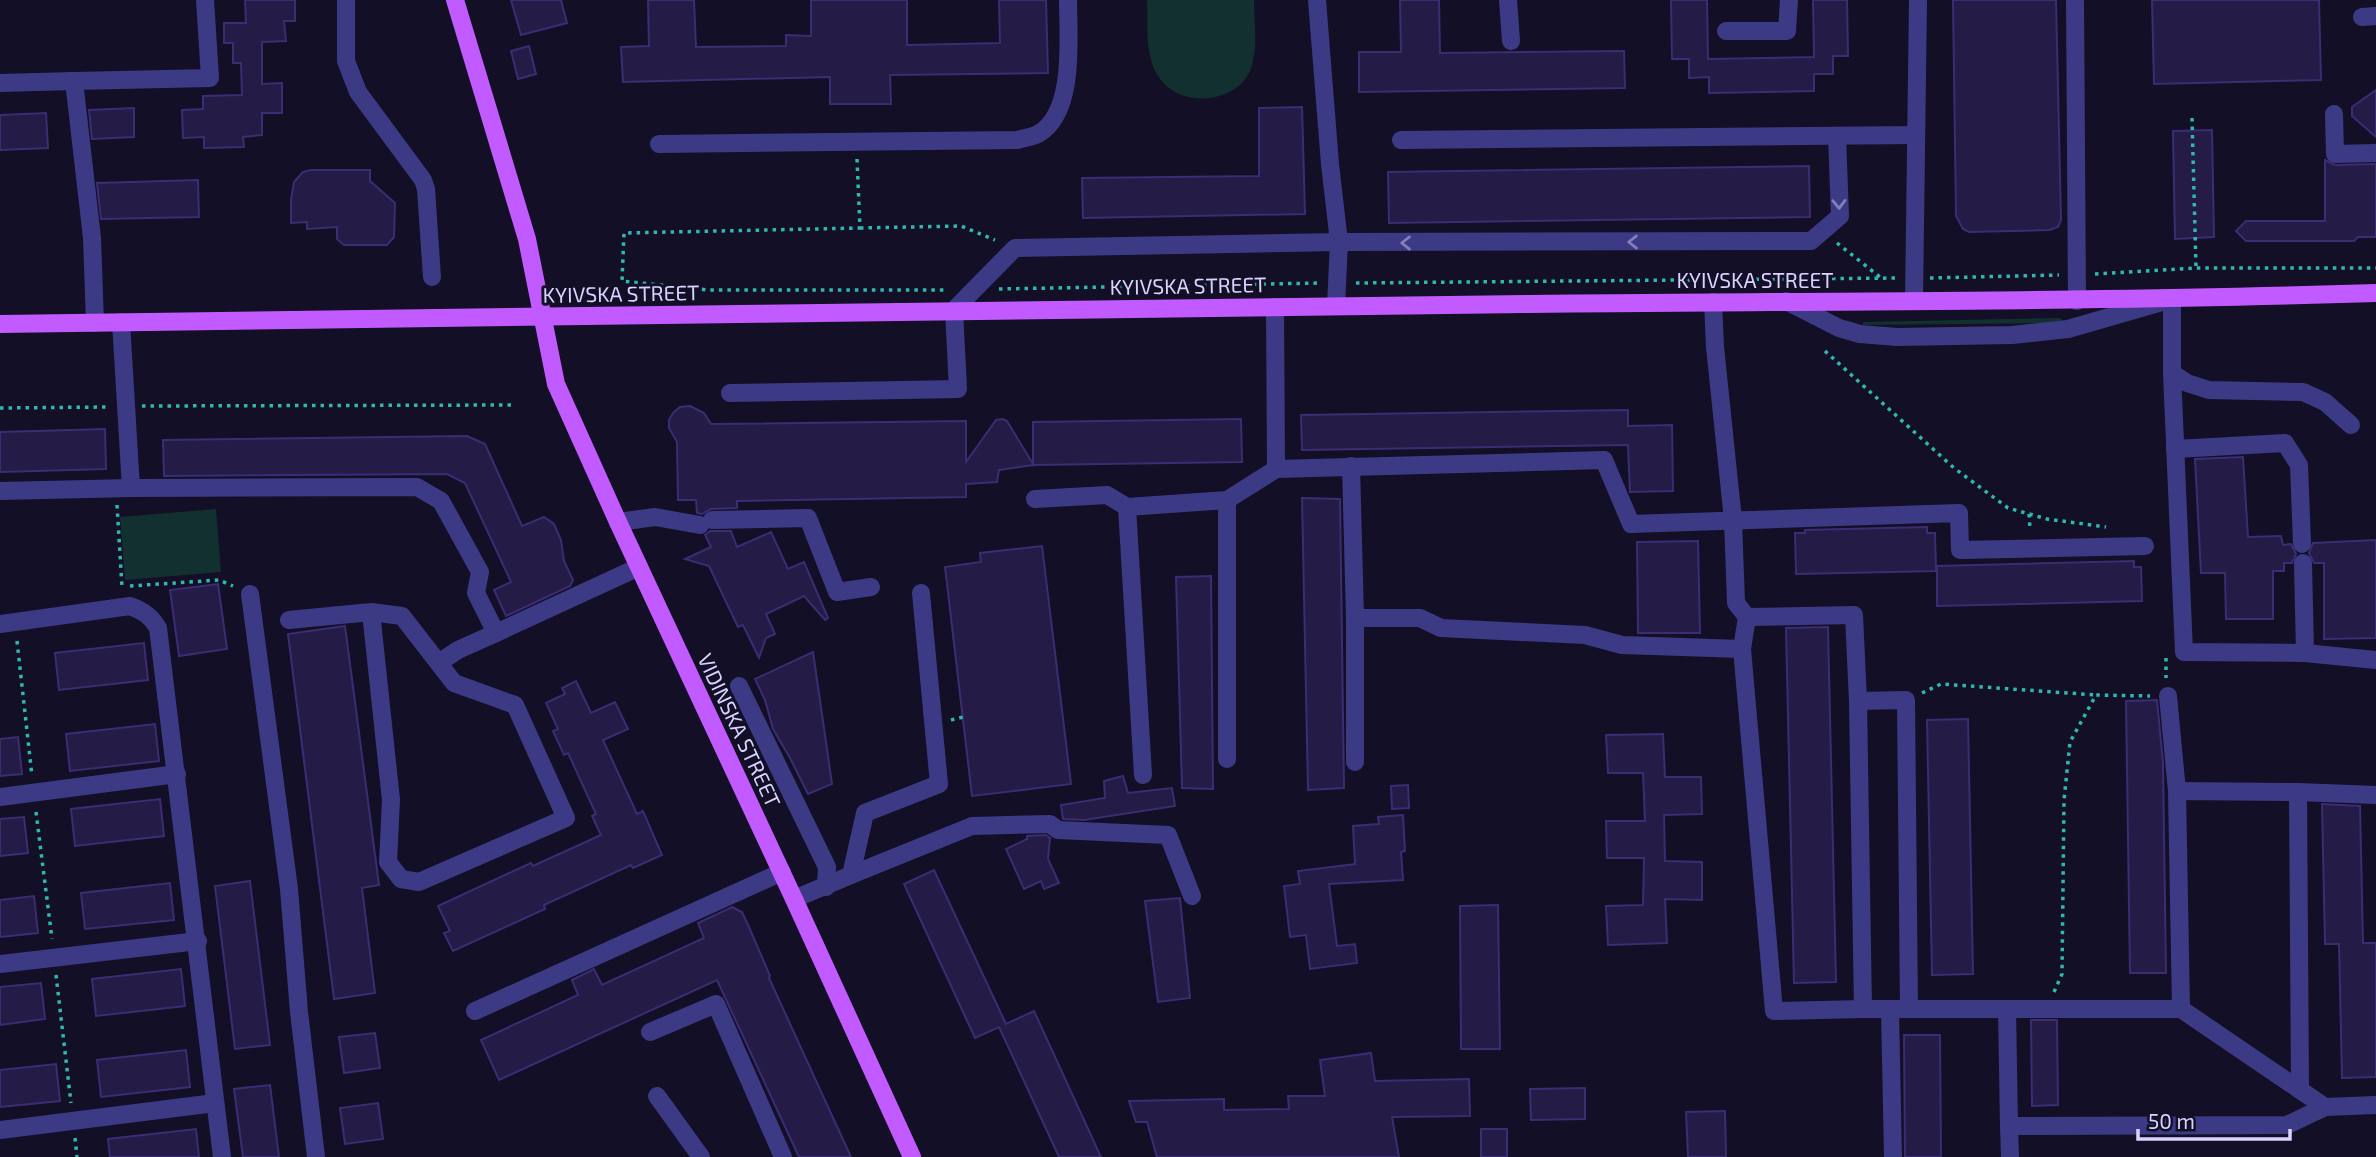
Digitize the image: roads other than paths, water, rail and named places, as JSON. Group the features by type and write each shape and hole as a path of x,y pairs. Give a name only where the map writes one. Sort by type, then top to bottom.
{"main road":[{"name":"VIDINSKA STREET","path":"455,0 527,239 556,384 912,1157"},
{"name":"KYIVSKA STREET","path":"0,324 954,310 1786,301 2077,301 2376,293"}],"street":[{"path":"0,83 210,78 205,0"},
{"path":"346,0 346,61 358,92 424,180 432,277"},
{"path":"659,144 1017,140 1039,133 1052,120 1067,84 1068,0"},
{"path":"1317,0 1339,242 1336,306"},
{"path":"1508,0 1511,41"},
{"path":"1726,31 1787,31 1789,0"},
{"path":"1914,301 1918,0"},
{"path":"2075,0 2077,301"},
{"path":"74,81 92,238 95,323"},
{"path":"2334,114 2335,154 2376,153"},
{"path":"1401,140 1916,135"},
{"path":"730,393 958,389 954,310 1015,248 1339,242 1811,241 1840,216 1837,136"},
{"path":"1786,301 1839,328 1860,334 1897,337 2012,335 2068,329 2172,299 2172,373 2185,652 2305,653 2376,660"},
{"path":"1713,302 1715,347 1733,520 1736,603 1747,617 1742,649 1774,1011 2181,1009 2325,1107"},
{"path":"1275,307 1276,469"},
{"path":"121,322 126,406 124,488"},
{"path":"2172,373 2187,383 2209,390 2303,392 2325,402 2351,425"},
{"path":"2175,449 2285,443 2300,465 2302,544"},
{"path":"1035,499 1107,495 1127,507 1227,500 1276,469 1604,460 1631,524 1959,513 1960,550 2145,546"},
{"path":"1351,466 1355,762"},
{"path":"0,491 417,487 441,500 480,572 476,593 496,633"},
{"path":"1227,500 1227,759"},
{"path":"1127,507 1143,775"},
{"path":"618,522 656,517 706,523 808,518 837,592 871,587"},
{"path":"2303,563 2305,653"},
{"path":"440,662 458,650 639,567"},
{"path":"851,875 865,813 939,784 921,593"},
{"path":"250,594 289,889 299,1012 316,1157"},
{"path":"7,623 130,606 153,619 158,628 222,1157"},
{"path":"289,620 371,612 402,616 454,683 515,705 566,818 419,883 401,879 388,862 391,800 371,612"},
{"path":"1747,617 1854,615 1863,1009"},
{"path":"1355,618 1420,618 1441,628 1585,635 1622,645 1742,649"},
{"path":"738,686 827,867 826,887"},
{"path":"2168,696 2178,791 2181,1009"},
{"path":"1858,701 1906,700 1909,1009"},
{"path":"0,797 177,774"},
{"path":"2178,791 2306,790 2376,795"},
{"path":"2300,1090 2306,790"},
{"path":"794,899 972,826 1050,824 1060,835 1168,835 1192,897"},
{"path":"475,1011 782,872"},
{"path":"0,964 198,942"},
{"path":"650,1032 716,1004 783,1157"},
{"path":"1890,1009 1893,1157"},
{"path":"2007,1009 2010,1157"},
{"path":"657,1096 701,1157"},
{"path":"0,1130 215,1103"},
{"path":"2009,1126 2287,1125 2325,1107 2376,1105"}]}
